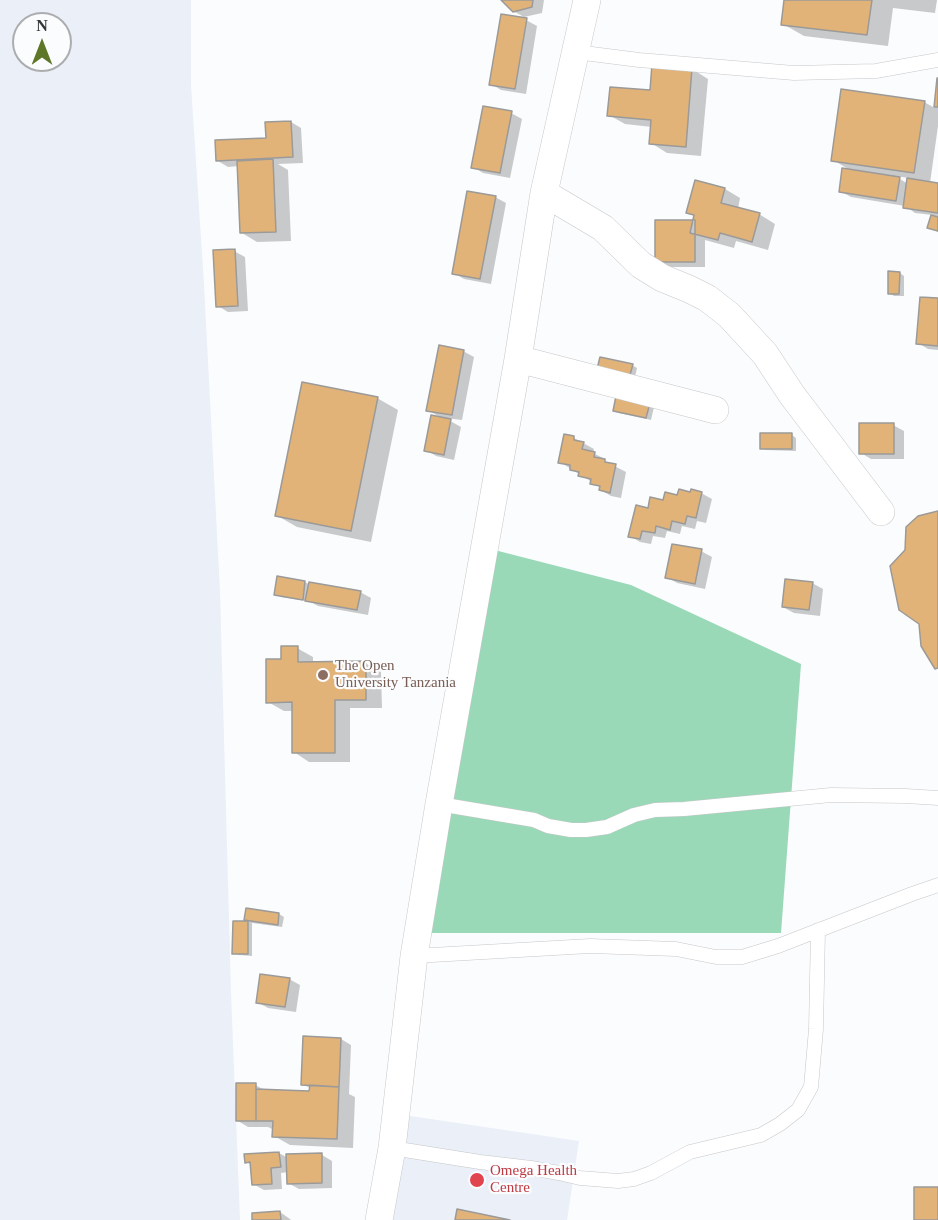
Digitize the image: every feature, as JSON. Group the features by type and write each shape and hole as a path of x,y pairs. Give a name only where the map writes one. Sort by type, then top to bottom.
{"street":[{"path":"380,1220 392,1148 414,956 439,804 518,359 544,193 587,0"},
{"path":"544,193 603,228 641,265 662,278 707,298 729,315 765,354 792,394 881,512"},
{"path":"518,359 715,410"}],"lane":[{"path":"576,52 639,60 794,73 876,71 938,60"},
{"path":"439,804 534,820 548,826 586,830 607,827 634,815 655,810 831,795 938,798"},
{"path":"414,956 590,946 676,949 716,957 742,957 778,946 938,885"},
{"path":"392,1148 531,1168 580,1179 618,1181 634,1179 651,1173 690,1152 760,1135 780,1124 798,1110 811,1087 816,1029 818,930"}],"shaded area":[{"path":"0,0 191,0 191,85 220,592 240,1220 0,1220"},
{"name":"Omega Health Centre","path":"390,1113 579,1141 567,1220 374,1220"}],"green space":[{"path":"475,545 631,585 801,664 781,933 411,933"}],"building":[{"path":"501,0 533,0 532,7 513,12"},
{"path":"784,0 872,0 867,35 781,25"},
{"path":"501,14 527,18 515,89 489,85"},
{"path":"652,64 692,68 686,147 649,144 651,120 607,116 610,87 650,90"},
{"path":"937,78 938,107 934,107"},
{"path":"841,89 925,101 914,173 831,161"},
{"path":"483,106 512,111 500,173 471,168"},
{"path":"291,121 293,157 216,161 215,140 266,138 265,122"},
{"path":"273,159 276,232 240,233 237,161"},
{"path":"842,168 900,177 896,201 839,192"},
{"path":"907,178 938,183 938,213 903,208"},
{"path":"695,180 725,188 721,203 760,213 752,242 720,233 718,240 690,233 694,215 686,213"},
{"path":"467,191 496,196 480,279 452,274"},
{"path":"931,215 938,217 938,231 927,228"},
{"path":"655,220 695,220 695,262 655,262"},
{"path":"235,249 238,306 216,307 213,250"},
{"path":"888,271 900,272 899,294 888,294"},
{"path":"920,297 938,298 938,346 916,344"},
{"path":"439,345 464,350 452,415 426,411"},
{"path":"600,357 633,364 629,379 596,373"},
{"path":"302,382 378,397 351,531 275,516"},
{"path":"616,396 650,403 646,418 613,411"},
{"path":"431,415 451,419 444,455 424,451"},
{"path":"859,423 894,423 894,454 859,454"},
{"path":"760,433 792,433 792,449 760,449"},
{"path":"564,434 574,436 574,440 584,442 582,449 595,452 594,457 616,464 610,493 599,490 600,486 590,484 591,479 578,476 579,472 570,470 570,465 558,463"},
{"path":"679,489 702,492 696,518 687,516 685,524 672,521 670,530 656,526 655,533 642,531 640,539 628,537 636,505 648,508 650,497 663,500 665,492 677,495"},
{"path":"938,511 938,668 935,669 921,646 919,624 899,610 890,566 905,550 906,527 918,516"},
{"path":"672,544 702,549 695,584 665,578"},
{"path":"277,576 305,581 303,600 274,595"},
{"path":"785,579 813,582 809,610 782,607"},
{"path":"309,582 361,591 357,610 305,601"},
{"path":"281,646 298,646 298,662 366,661 366,700 335,700 335,753 292,753 292,702 266,703 266,659 281,659"},
{"path":"246,908 279,913 278,925 244,920"},
{"path":"233,921 248,921 248,954 232,954"},
{"path":"260,974 290,978 285,1007 256,1003"},
{"path":"303,1036 341,1038 339,1087 301,1085"},
{"path":"236,1083 256,1083 256,1121 236,1121"},
{"path":"310,1085 339,1087 337,1139 272,1137 273,1121 256,1121 256,1089 309,1091"},
{"path":"279,1152 281,1167 271,1168 272,1184 252,1185 250,1162 245,1163 244,1154"},
{"path":"322,1153 322,1183 287,1184 286,1154"},
{"path":"914,1187 938,1187 938,1220 914,1220"},
{"path":"457,1209 510,1220 455,1220"},
{"path":"280,1211 281,1220 252,1220 252,1213"}],"place":[{"name":"The Open University Tanzania","path":"323,675"},
{"name":"Omega Health Centre","path":"477,1180"}]}
